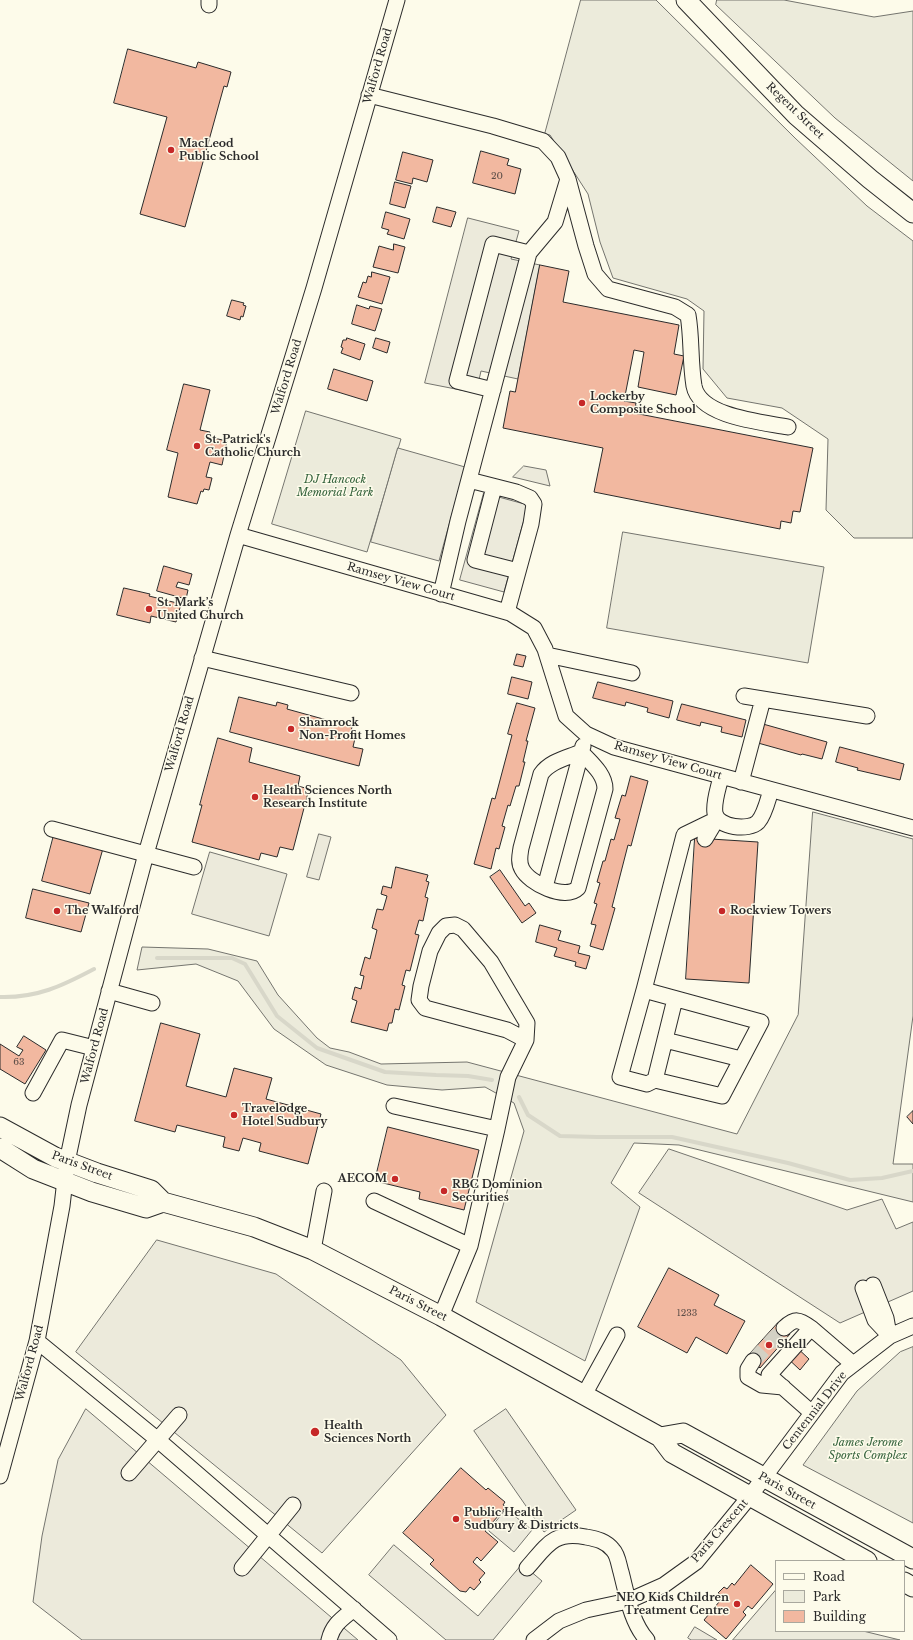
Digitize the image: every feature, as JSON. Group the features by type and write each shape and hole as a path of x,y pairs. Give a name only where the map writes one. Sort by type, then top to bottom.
{"main road":[{"name":"Regent Street","path":"686,0 796,115 870,179 913,212"},
{"name":"Paris Street","path":"0,1127 43,1152 97,1173 151,1190 163,1202 254,1227 313,1250 440,1316 660,1437 672,1453 864,1560"},
{"name":"Paris Street","path":"0,1148 33,1169 92,1192 146,1208 163,1202"},
{"name":"Paris Street","path":"660,1437 683,1432 913,1559"}],"street":[{"name":"Walford Road","path":"0,1476 37,1341 50,1280 62,1206 67,1162 79,1105 109,991 146,854 202,658 314,288 397,0"},
{"path":"369,95 493,126 543,141 558,157 568,179 594,274 608,289 675,307 688,315 694,388 706,405 725,414 788,428"},
{"path":"441,594 469,480 529,253 555,222 568,179"},
{"path":"493,390 457,381 493,244 529,253"},
{"path":"469,480 516,492 530,498 534,504 531,524 507,612"},
{"path":"494,487 475,560 518,571"},
{"name":"Ramsey View Court","path":"238,535 507,612 534,628 547,655 566,716 586,734 614,747 913,828"},
{"path":"547,655 632,673"},
{"path":"202,658 351,693"},
{"path":"744,696 866,716"},
{"path":"741,782 763,699"},
{"path":"545,887 586,734"},
{"path":"582,752 602,776 605,782 605,789 581,881 578,888 569,894 557,892 545,887 526,875 519,860 541,774 545,768 553,763 582,752"},
{"path":"721,776 715,812 717,819 725,824 744,827 754,825 760,820 770,790"},
{"path":"705,839 717,819"},
{"path":"644,990 761,1022 722,1096 655,1080 647,1084 620,1077 684,835 717,819"},
{"path":"52,829 194,868"},
{"path":"440,1316 470,1246 498,1129 508,1077 526,1040 527,1023 491,962 463,929 455,925 446,926 439,933 430,951 419,1000 425,1008 506,1030 526,1040"},
{"path":"109,991 152,1002"},
{"path":"655,1080 675,999"},
{"path":"33,1093 62,1040 94,1048"},
{"path":"665,1040 741,1059"},
{"path":"394,1106 498,1129"},
{"path":"313,1250 324,1191"},
{"path":"374,1201 470,1246"},
{"path":"868,1287 886,1318 890,1336"},
{"path":"784,1328 790,1322 795,1320 802,1321 853,1364"},
{"name":"Centennial Drive","path":"750,1496 842,1373 890,1336 913,1326"},
{"path":"811,1328 769,1375 812,1413"},
{"path":"584,1395 617,1335"},
{"path":"37,1341 158,1440 389,1640"},
{"path":"753,1361 748,1368 748,1377 762,1384 783,1387"},
{"path":"129,1473 179,1415"},
{"name":"Paris Crescent","path":"534,1640 559,1621 586,1610 628,1601 664,1585 696,1562 750,1496"},
{"path":"242,1568 293,1505"},
{"path":"527,1568 551,1541 563,1536 583,1536 599,1539 614,1551 628,1601 640,1633 647,1640"},
{"path":"329,1640 332,1630 342,1619 354,1610"},
{"path":"333,1640 340,1636 349,1626 354,1610"}],"green space":[{"path":"581,0 656,0 795,138 867,206 913,241 913,538 854,538 826,510 828,439 782,408 727,398 703,369 704,311 687,299 613,278 600,242 588,194 550,135 545,134"},
{"path":"717,0 784,0 874,17 913,11 913,181 835,118 716,5"},
{"name":"DJ Hancock Memorial Park","path":"306,411 401,439 367,552 272,524"},
{"path":"623,532 824,567 808,663 607,628"},
{"path":"813,812 913,839 913,1016 893,1164 913,1164 913,1202 679,1145 634,1143 611,1183 640,1207 585,1361 476,1302 524,1131 514,1103 485,1087 442,1090 387,1085 326,1065 274,1029 238,981 196,964 137,970 142,947 208,949 257,961 278,995 317,1038 330,1048 349,1052 381,1064 467,1062 737,1134 798,1015"},
{"name":"James Jerome Sports Complex","path":"913,1347 913,1523 803,1465 857,1391 900,1352"}],"shaded area":[{"path":"468,218 519,231 511,259 540,265 518,379 481,371 476,393 425,383"},
{"path":"398,448 465,467 439,561 371,542"},
{"path":"524,466 546,470 550,486 513,477"},
{"path":"484,493 528,505 504,592 460,580"},
{"path":"319,834 331,837 319,880 307,877"},
{"path":"210,852 287,874 269,936 192,914"},
{"path":"669,1149 847,1210 882,1199 896,1229 913,1222 913,1291 840,1323 639,1193"},
{"path":"157,1240 276,1274 401,1360 446,1415 322,1553 76,1352"},
{"path":"86,1409 358,1640 82,1640 33,1602 42,1536 58,1460"},
{"path":"506,1409 576,1510 544,1532 474,1431"},
{"path":"506,1509 532,1530 514,1552 489,1531"},
{"path":"394,1545 478,1616 522,1564 542,1581 493,1640 446,1640 369,1575"},
{"path":"775,1591 775,1632 867,1632 900,1640 733,1640"},
{"path":"695,1627 717,1640 691,1640 688,1638"}],"building":[{"path":"128,49 196,68 198,62 231,72 227,87 224,86 185,227 140,214 167,117 114,103"},
{"path":"481,151 509,159 507,165 521,169 515,194 473,183"},
{"path":"403,152 433,160 427,182 413,178 412,184 396,180"},
{"path":"395,182 411,186 405,208 390,204"},
{"path":"437,207 456,212 451,227 433,222"},
{"path":"386,212 410,219 404,239 387,234 389,230 382,228"},
{"path":"394,244 405,247 398,273 373,267 379,246 393,250"},
{"path":"540,265 569,271 563,302 679,325 674,354 684,356 676,395 638,387 644,352 634,350 624,401 636,403 634,413 813,448 800,512 793,511 791,523 781,521 780,529 594,492 603,448 503,428 510,391 515,392"},
{"path":"372,272 390,277 382,304 358,297 363,282 366,283 368,276 371,277"},
{"path":"232,300 244,303 243,305 246,306 243,317 241,316 240,320 227,316"},
{"path":"357,305 369,309 370,306 382,309 375,331 352,324"},
{"path":"347,338 365,344 360,360 341,353 343,348 341,347 343,340 346,340"},
{"path":"376,338 390,342 387,353 373,348"},
{"path":"334,369 373,381 367,401 328,389"},
{"name":"St. Patrick's Catholic Church","path":"184,384 210,390 200,430 210,432 209,437 227,441 222,465 210,462 206,477 212,478 209,490 204,489 203,492 201,491 197,504 168,497 178,453 167,450"},
{"path":"636,406 640,407 639,411 635,411"},
{"path":"164,566 192,574 189,585 178,582 176,587 188,590 186,599 157,591"},
{"name":"St. Mark’s United Church","path":"124,588 150,594 149,596 181,604 176,622 151,616 150,623 117,615"},
{"path":"517,654 526,656 523,667 514,665"},
{"path":"512,677 532,682 528,699 508,694"},
{"path":"598,682 673,701 669,718 647,712 648,708 626,702 625,706 593,698"},
{"name":"Shamrock Non-Profit Homes","path":"239,697 276,706 277,702 288,705 287,709 352,727 351,732 356,734 353,747 363,749 359,766 230,732"},
{"path":"517,703 535,708 526,741 528,741 523,762 525,762 519,786 516,786 510,806 508,805 502,826 505,827 499,849 496,848 491,869 474,864 492,798 495,799 512,735 508,734"},
{"path":"682,704 746,720 742,737 721,732 722,727 701,722 700,726 677,720"},
{"path":"763,724 827,742 822,759 801,755 758,743"},
{"name":"Health Sciences North Research Institute","path":"218,738 252,748 249,762 300,776 298,786 309,789 293,850 280,847 277,857 261,853 259,860 192,842 202,805 200,805"},
{"path":"840,747 904,764 900,780 857,770 858,768 836,762"},
{"path":"631,776 648,781 631,846 628,845 612,907 615,908 603,950 590,946 596,925 591,924 597,904 594,903 600,883 597,882 611,839 614,840 620,819 615,818 622,795 625,796"},
{"path":"55,831 104,845 90,894 42,881"},
{"name":"Rockview Towers","path":"695,838 758,842 749,983 686,979"},
{"path":"396,867 428,875 426,881 429,882 425,897 428,898 423,921 419,920 415,934 419,935 410,971 406,970 402,985 405,986 399,1010 395,1009 392,1023 389,1023 387,1031 351,1022 357,1001 352,999 355,987 361,989 364,976 360,975 365,957 370,959 377,930 372,928 377,909 383,910 387,896 381,894 383,886 391,888"},
{"path":"500,870 525,906 529,903 536,913 522,923 490,877"},
{"name":"The Walford","path":"33,889 89,903 81,932 26,918"},
{"path":"540,925 561,931 558,940 580,946 578,953 590,956 586,969 575,966 576,962 554,956 557,948 536,942"},
{"path":"161,1023 200,1034 186,1086 226,1097 234,1068 272,1078 266,1099 321,1114 308,1164 259,1151 261,1143 243,1138 239,1151 223,1147 225,1137 177,1125 175,1132 135,1121"},
{"path":"24,1036 46,1050 25,1084 0,1069 0,1044 19,1056 23,1050 17,1047"},
{"path":"913,1111 913,1124 907,1117"},
{"path":"388,1127 479,1150 464,1210 419,1199 420,1192 375,1181"},
{"path":"669,1268 719,1295 714,1305 745,1321 727,1354 696,1337 687,1353 638,1327"},
{"name":"Shell","path":"778,1323 790,1334 760,1368 748,1356"},
{"path":"792,1343 809,1359 800,1370 782,1353"},
{"name":"Public Health Sudbury & Districts","path":"461,1468 486,1490 488,1488 505,1502 503,1505 506,1507 485,1531 498,1542 481,1561 477,1557 473,1562 485,1573 479,1580 481,1582 474,1590 470,1587 466,1592 460,1591 430,1564 434,1560 403,1533"},
{"name":"NEO Kids Children Treatment Centre","path":"751,1565 773,1584 752,1609 748,1606 743,1612 746,1615 726,1639 704,1620 719,1602 716,1600 721,1595 718,1593 724,1587 727,1589 732,1583 734,1585"}],"waterway":[{"path":"157,958 232,958 245,964 277,1016 317,1048 385,1072 468,1076 492,1080"},
{"path":"0,997 13,997 49,990 94,969"},
{"path":"519,1097 528,1115 560,1136 672,1137 788,1163 850,1180 882,1178 913,1171"}],"tunnel":[{"path":"753,1361 784,1328"}],"place":[{"name":"MacLeod Public School","path":"171,150"},
{"name":"Lockerby Composite School","path":"582,403"},
{"name":"St. Patrick's Catholic Church","path":"197,446"},
{"name":"St. Mark’s United Church","path":"149,609"},
{"name":"Shamrock Non-Profit Homes","path":"291,729"},
{"name":"Health Sciences North Research Institute","path":"255,797"},
{"name":"The Walford","path":"57,911"},
{"name":"Rockview Towers","path":"722,911"},
{"name":"Travelodge Hotel Sudbury","path":"234,1115"},
{"name":"AECOM","path":"395,1179"},
{"name":"RBC Dominion Securities","path":"444,1191"},
{"name":"Shell","path":"769,1345"},
{"name":"Health Sciences North","path":"315,1432"},
{"name":"Public Health Sudbury & Districts","path":"456,1519"},
{"name":"NEO Kids Children Treatment Centre","path":"737,1604"}]}
